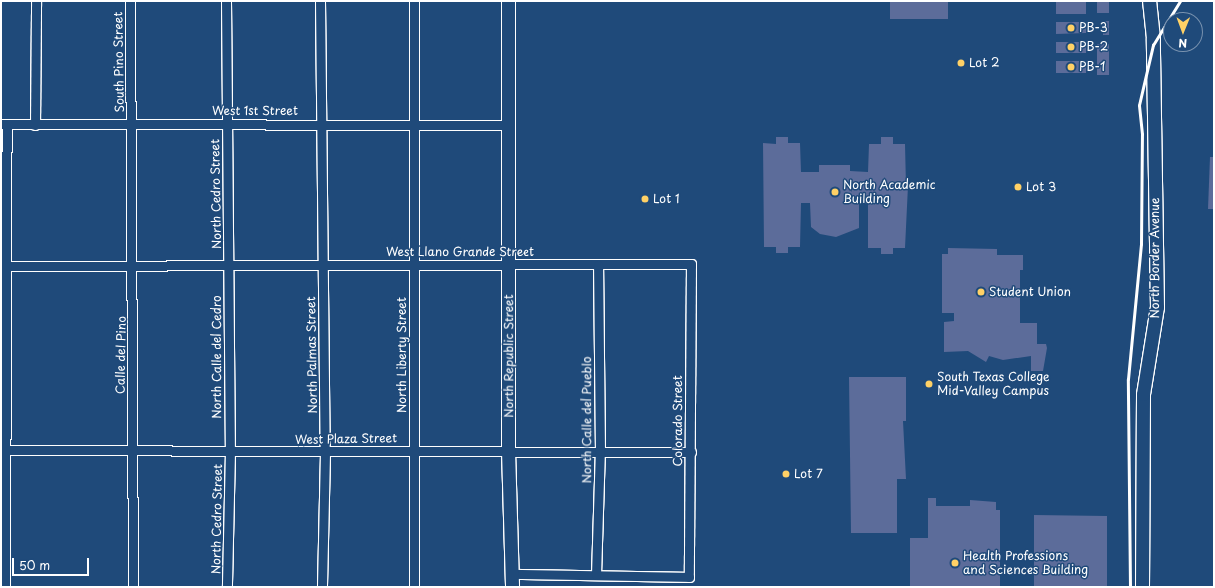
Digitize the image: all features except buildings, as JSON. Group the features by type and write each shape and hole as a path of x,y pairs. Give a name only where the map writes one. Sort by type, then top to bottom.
{"street":[{"path":"35,125 36,1"},
{"name":"South Pino Street","path":"130,1 131,122"},
{"name":"North Cedro Street","path":"226,1 229,264"},
{"name":"North Palmas Street","path":"320,1 319,123 323,264 325,453 322,587"},
{"name":"North Liberty Street","path":"414,1 414,587"},
{"name":"North Republic Street","path":"508,1 508,450 512,581"},
{"name":"North Border Avenue","path":"1142,587 1143,394 1157,307 1153,38 1149,1"},
{"name":"West 1st Street","path":"4,124 35,125 131,122 227,124 414,123 509,125"},
{"name":"Calle del Pino","path":"131,122 134,264 132,449 133,587"},
{"path":"4,124 3,450 5,587"},
{"path":"3,266 134,264"},
{"name":"West Llano Grande Street","path":"134,264 691,264"},
{"name":"North Calle del Cedro","path":"229,264 230,451"},
{"name":"North Calle del Pueblo","path":"596,575 600,451 598,264"},
{"name":"Colorado Street","path":"596,575 689,577 691,452 691,264"},
{"name":"West Plaza Street","path":"3,450 132,449 325,453 413,450 691,452"},
{"name":"North Cedro Street","path":"227,587 230,451"},
{"path":"512,581 596,575"}],"railway":[{"path":"1130,587 1128,379 1141,244 1142,134 1139,105 1153,45 1180,1"}],"place":[{"name":"PB-3","path":"1071,28"},
{"name":"PB-2","path":"1071,47"},
{"name":"Lot 2","path":"961,63"},
{"name":"PB-1","path":"1071,67"},
{"name":"Lot 3","path":"1018,187"},
{"name":"North Academic Building","path":"835,192"},
{"name":"Lot 1","path":"645,199"},
{"name":"Student Union","path":"981,292"},
{"name":"South Texas College Mid-Valley Campus","path":"929,384"},
{"name":"Lot 7","path":"786,474"},
{"name":"Health Professions and Sciences Building","path":"955,563"}]}
